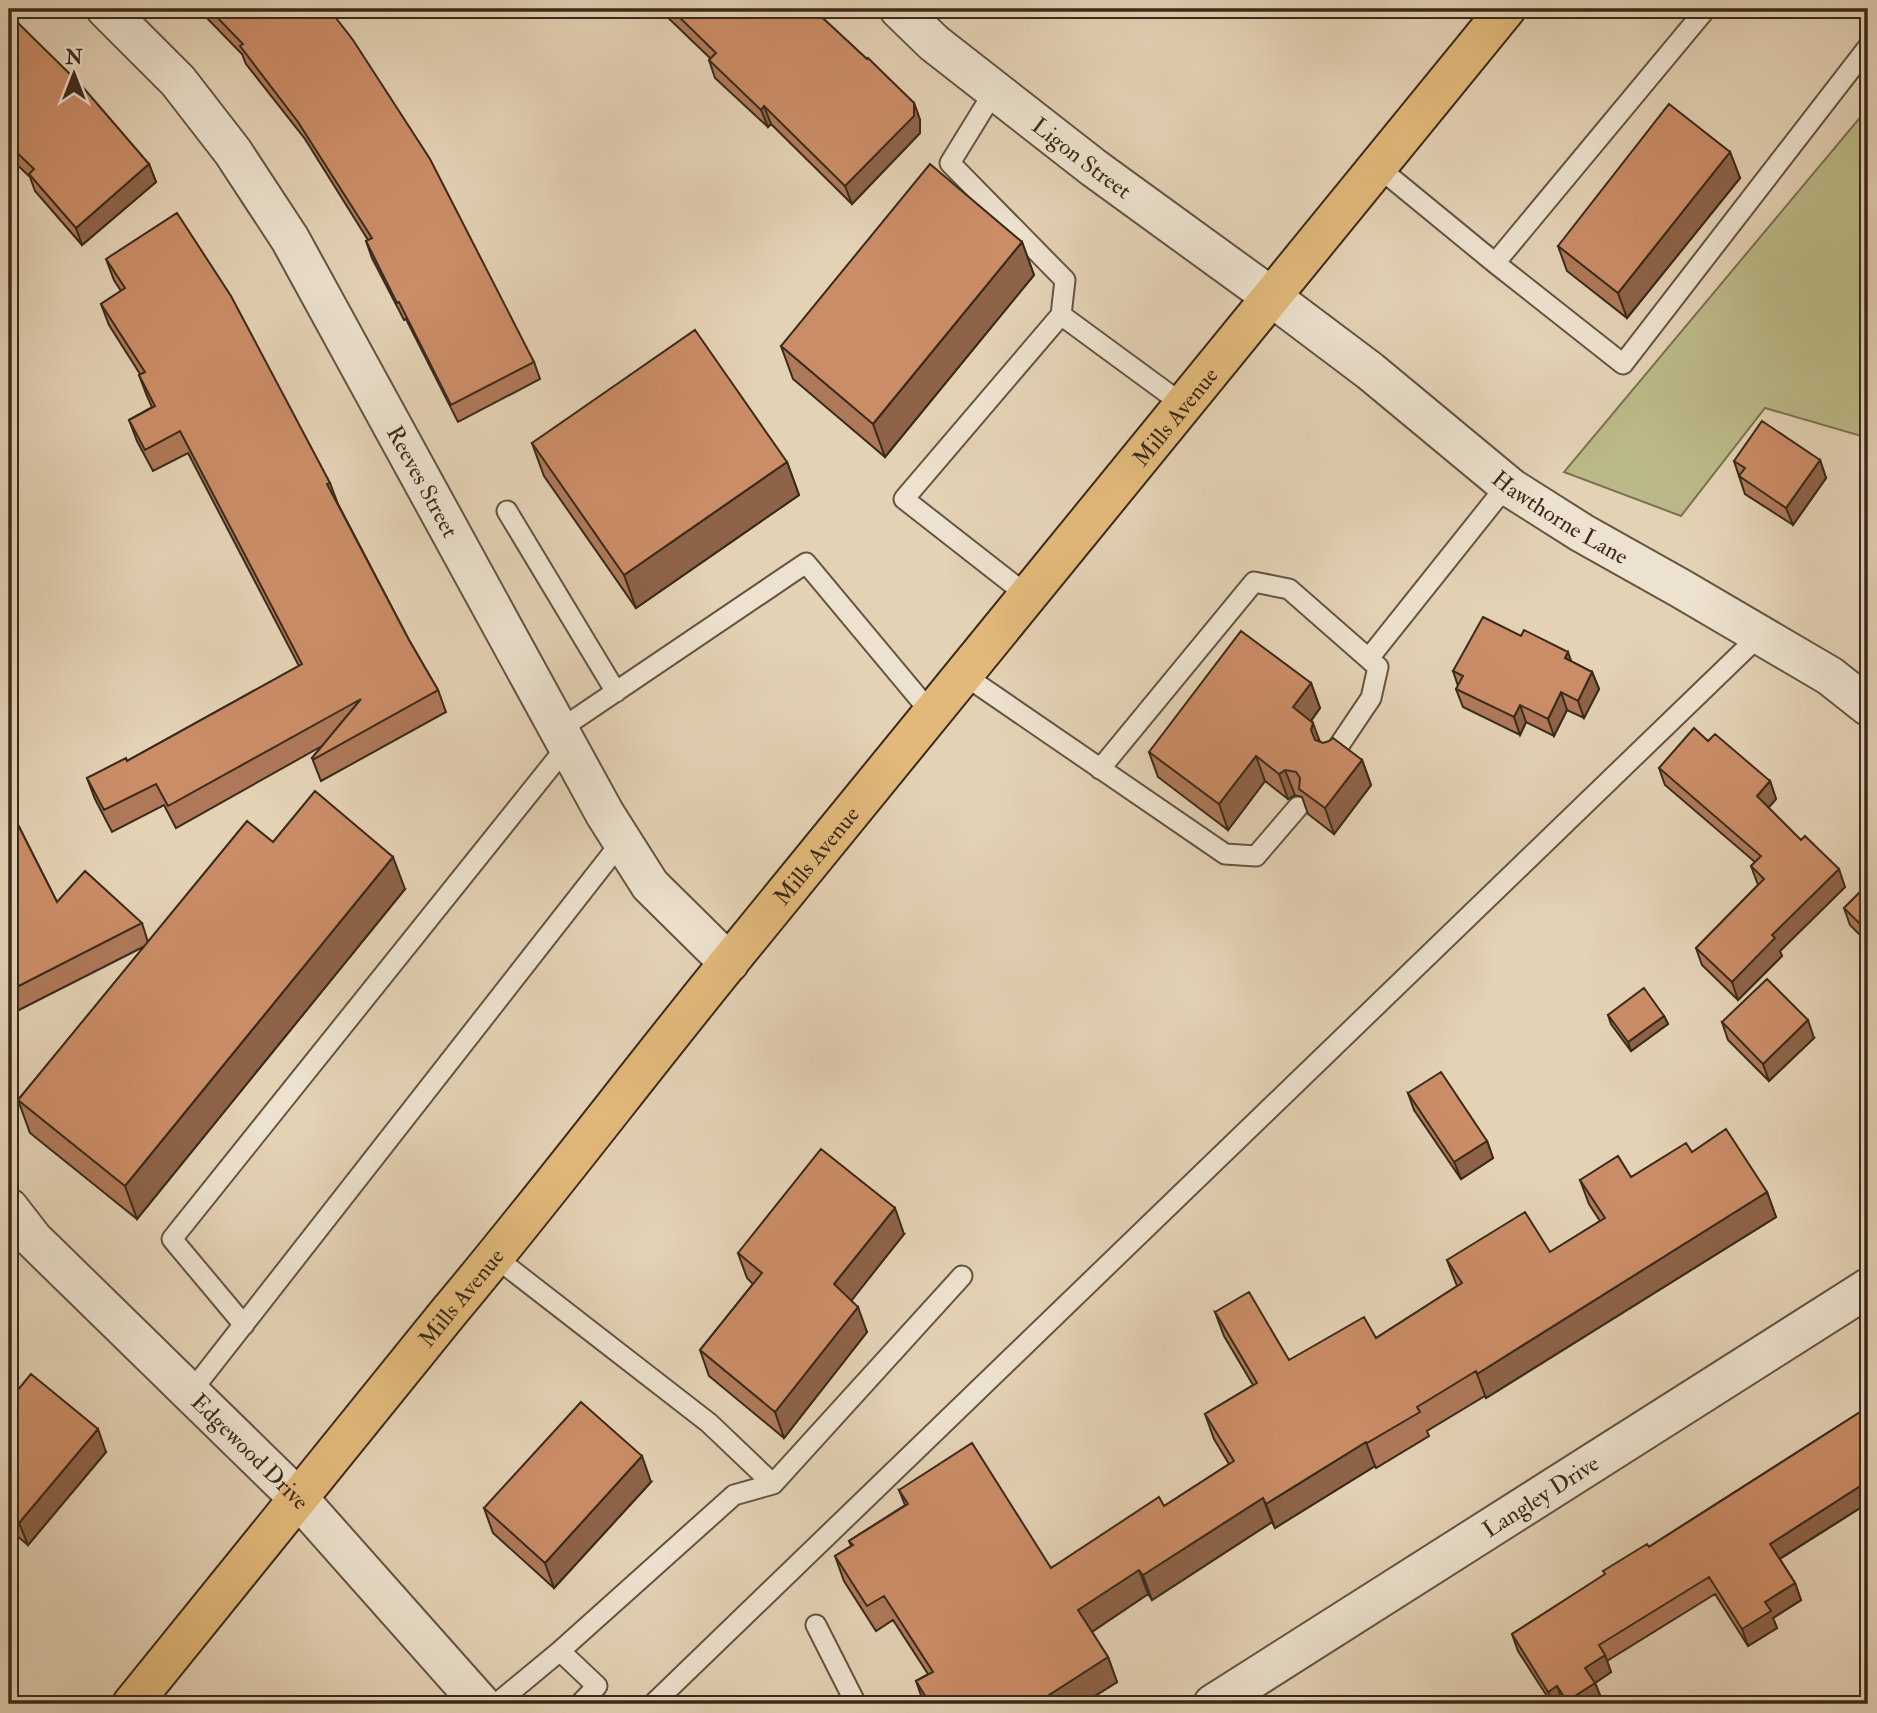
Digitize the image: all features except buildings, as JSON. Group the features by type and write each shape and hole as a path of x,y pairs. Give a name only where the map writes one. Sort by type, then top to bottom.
{"main road":[{"name":"Mills Avenue","path":"132,1704 495,1257 729,962 1506,9"}],"street":[{"name":"Reeves Street","path":"106,9 178,81 233,152 290,239 605,814 650,884 729,962"},
{"name":"Ligon Street","path":"899,9 934,43 1094,168 1273,298"},
{"name":"Hawthorne Lane","path":"1273,298 1370,371 1507,485 1582,533 1830,676 1868,706"},
{"name":"Edgewood Drive","path":"9,1208 33,1239 298,1498 481,1704"},
{"name":"Langley Drive","path":"1213,1704 1868,1288"}],"lane":[{"path":"1495,263 1706,9"},
{"path":"1378,167 1623,365 1868,47"},
{"path":"995,90 950,163 1065,280 1061,315 904,499 1028,596"},
{"path":"1061,315 1185,406"},
{"path":"1369,658 1507,485"},
{"path":"507,511 616,692"},
{"path":"244,1325 172,1239 563,738 616,692 806,563 932,715"},
{"path":"1100,769 1254,582 1289,589 1378,667 1371,698 1332,756"},
{"path":"653,1704 1759,636"},
{"path":"964,675 1225,854 1256,856 1298,807"},
{"path":"190,1393 622,841"},
{"path":"495,1257 709,1423 773,1484"},
{"path":"496,1704 560,1651 734,1495 773,1484 962,1276"},
{"path":"816,1625 856,1704"},
{"path":"560,1651 597,1686 580,1704"}],"shaded area":[{"path":"1868,108 1868,438 1765,408 1681,516 1564,472"}]}
